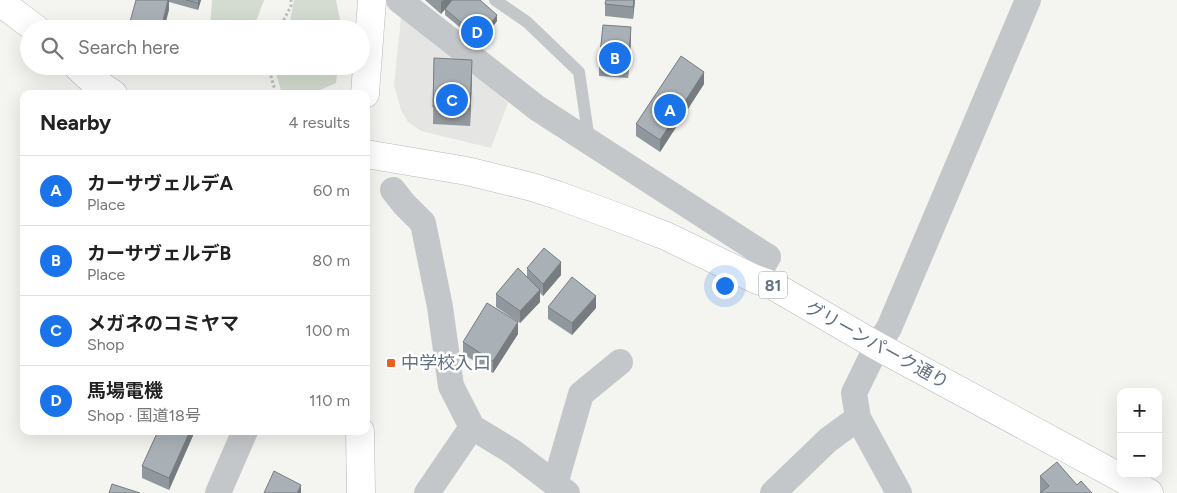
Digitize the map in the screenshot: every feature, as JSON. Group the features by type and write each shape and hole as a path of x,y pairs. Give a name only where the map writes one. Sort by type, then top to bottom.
{"main road":[{"path":"370,24 372,0"},
{"path":"0,2 24,20"},
{"path":"87,75 107,90"},
{"path":"364,90 366,75"},
{"name":"グリーンパーク通り","path":"370,155 467,171 532,187 666,236 755,279 772,285 877,346 1149,493"},
{"path":"360,435 361,493"}],"street":[{"path":"399,0 537,108 768,257 755,279"},
{"path":"899,493 858,418 854,393 877,346 889,328 1028,0"},
{"path":"393,190 423,223 440,307 451,386 472,427 513,452 561,488 581,394 620,362"},
{"path":"666,236 681,202"},
{"path":"773,493 828,440 858,418"},
{"path":"427,493 472,427"},
{"path":"218,493 243,435"}],"lane":[{"path":"495,0 527,22 579,72 589,142"}],"path":[{"path":"284,20 291,6 291,0"},
{"path":"271,75 275,90"}],"shaded area":[{"path":"212,0 264,0 257,20 211,20"},
{"path":"294,0 336,0 340,20 290,20"},
{"path":"408,17 508,103 491,148 421,131 408,122 401,110 394,85 401,18"},
{"path":"277,75 337,75 336,83 320,90 281,90"}],"building":[{"path":"136,0 168,0 163,20 130,20"},
{"path":"186,0 199,0 198,3"},
{"path":"452,0 480,0 497,15 480,38 445,9"},
{"path":"606,0 634,0 633,7 605,4"},
{"path":"603,25 631,27 628,66 599,63"},
{"path":"681,56 704,72 660,140 636,124"},
{"path":"434,58 472,60 470,109 433,107"},
{"path":"544,248 561,262 543,284 527,268"},
{"path":"518,268 540,290 520,311 496,294"},
{"path":"572,277 596,296 572,323 548,307"},
{"path":"487,303 518,322 493,361 463,342"},
{"path":"156,435 188,435 169,478 142,466"},
{"path":"1057,462 1077,485 1081,481 1092,493 1040,493 1049,486 1040,476"},
{"path":"274,471 301,485 297,493 264,493"},
{"path":"112,484 140,493 109,493"}],"place":[{"name":"馬場電機","path":"477,32"},
{"name":"カーサヴェルデB","path":"615,58"},
{"name":"メガネのコミヤマ","path":"452,100"},
{"name":"カーサヴェルデA","path":"670,110"},
{"name":"中学校入口","path":"391,363"}]}
